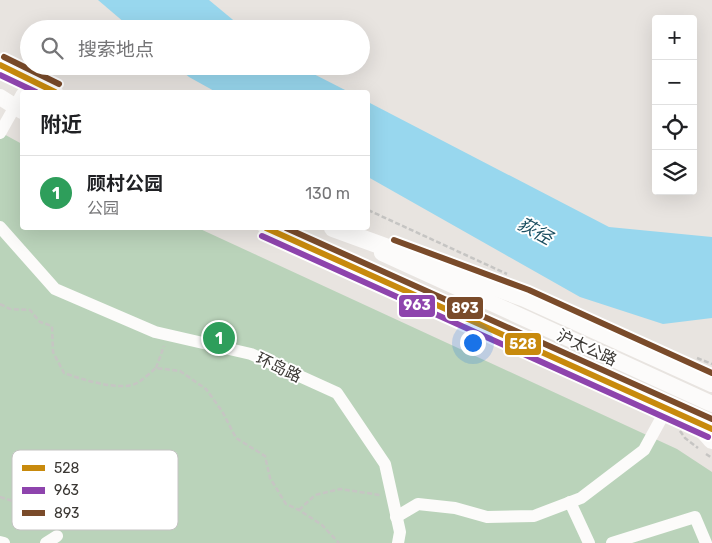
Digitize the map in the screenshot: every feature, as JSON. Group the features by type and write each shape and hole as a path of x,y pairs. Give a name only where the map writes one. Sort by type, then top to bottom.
{"highway":[{"path":"338,230 525,298 712,383"},
{"path":"705,426 712,440"}],"main road":[{"path":"0,65 20,93"},
{"path":"0,97 20,97"},
{"name":"沪太公路","path":"270,230 705,426"},
{"name":"沪太公路","path":"330,230 712,404"}],"street":[{"path":"0,133 20,102"},
{"name":"环岛路","path":"0,228 56,289 155,332 251,354 337,393 385,464 400,532 398,543"},
{"path":"396,517 418,504 455,508 487,517 534,516 581,498 644,450 667,408"},
{"path":"570,502 589,543"},
{"path":"612,543 636,539 695,517 706,543"},
{"path":"46,543 57,536"},
{"path":"0,542 4,543"}],"path":[{"path":"0,304 10,309 30,310 40,322 52,326 53,352 64,372 90,382 128,386 137,384 156,368 168,335"},
{"path":"156,368 180,371 206,389 222,411 236,438 265,456 270,478 286,504 300,510 322,525 339,543"},
{"path":"300,510 315,495 340,489 392,497"},
{"path":"0,497 12,501"},
{"path":"44,530 57,536"}],"green space":[{"path":"0,132 20,143 20,230 202,230 677,449 712,472 712,543 0,543"}],"water":[{"path":"98,0 209,0 233,20 121,20"},
{"path":"187,75 316,75 345,90 212,90"},
{"name":"荻径","path":"370,103 609,227 712,237 712,318 663,324 580,297 370,178"}],"transit line":[{"name":"893","path":"4,57 20,65"},
{"name":"528","path":"0,65 20,75"},
{"name":"963","path":"0,75 32,90"},
{"name":"528","path":"20,75 51,90"},
{"name":"893","path":"41,75 59,84"},
{"name":"528","path":"270,230 712,429"},
{"name":"893","path":"290,230 712,419"},
{"name":"963","path":"262,236 708,437"},
{"name":"893","path":"394,240 529,290 712,373"}],"place":[{"name":"顾村公园","path":"219,338"}]}
